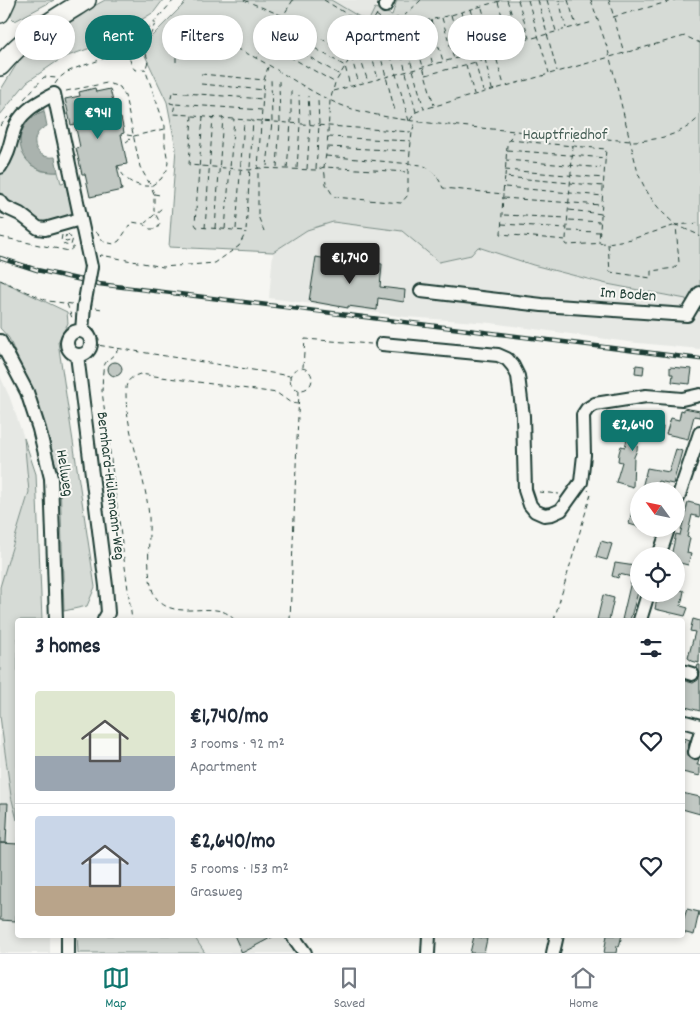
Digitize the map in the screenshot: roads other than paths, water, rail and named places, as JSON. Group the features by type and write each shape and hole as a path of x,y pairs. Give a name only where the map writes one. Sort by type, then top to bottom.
{"highway":[{"path":"0,13 6,0"},
{"path":"0,66 25,39 86,0"}],"street":[{"path":"0,166 9,152 13,132 22,116 30,107 54,94 92,267 84,306 82,331"},
{"path":"0,201 5,207 20,214 38,228 45,229 80,219"},
{"name":"Im Boden","path":"420,291 542,305 688,314 700,292"},
{"path":"82,331 89,336 91,344 89,351 84,355 77,355 72,353 67,343 72,333 82,331"},
{"name":"Hellweg","path":"0,341 27,392 39,429 51,478 56,618"},
{"path":"382,344 498,355 507,359 514,366 518,376 523,416 525,490 530,506 535,511 544,514 552,514 562,510 582,482 584,455 583,415 587,409 595,404 646,396 682,399 700,395"},
{"name":"Bernhard-Hülsmann-Weg","path":"77,355 106,586 108,613 105,618"},
{"path":"683,482 700,433"},
{"path":"641,618 646,602"},
{"path":"685,722 700,726"},
{"path":"696,752 700,734"},
{"path":"68,938 68,953"},
{"path":"294,938 305,953"},
{"path":"428,938 428,953"},
{"path":"553,953 556,938"}],"railway":[{"path":"0,258 37,270 99,284 700,359"}],"park label":[{"name":"Hauptfriedhof","path":"565,135"}]}
